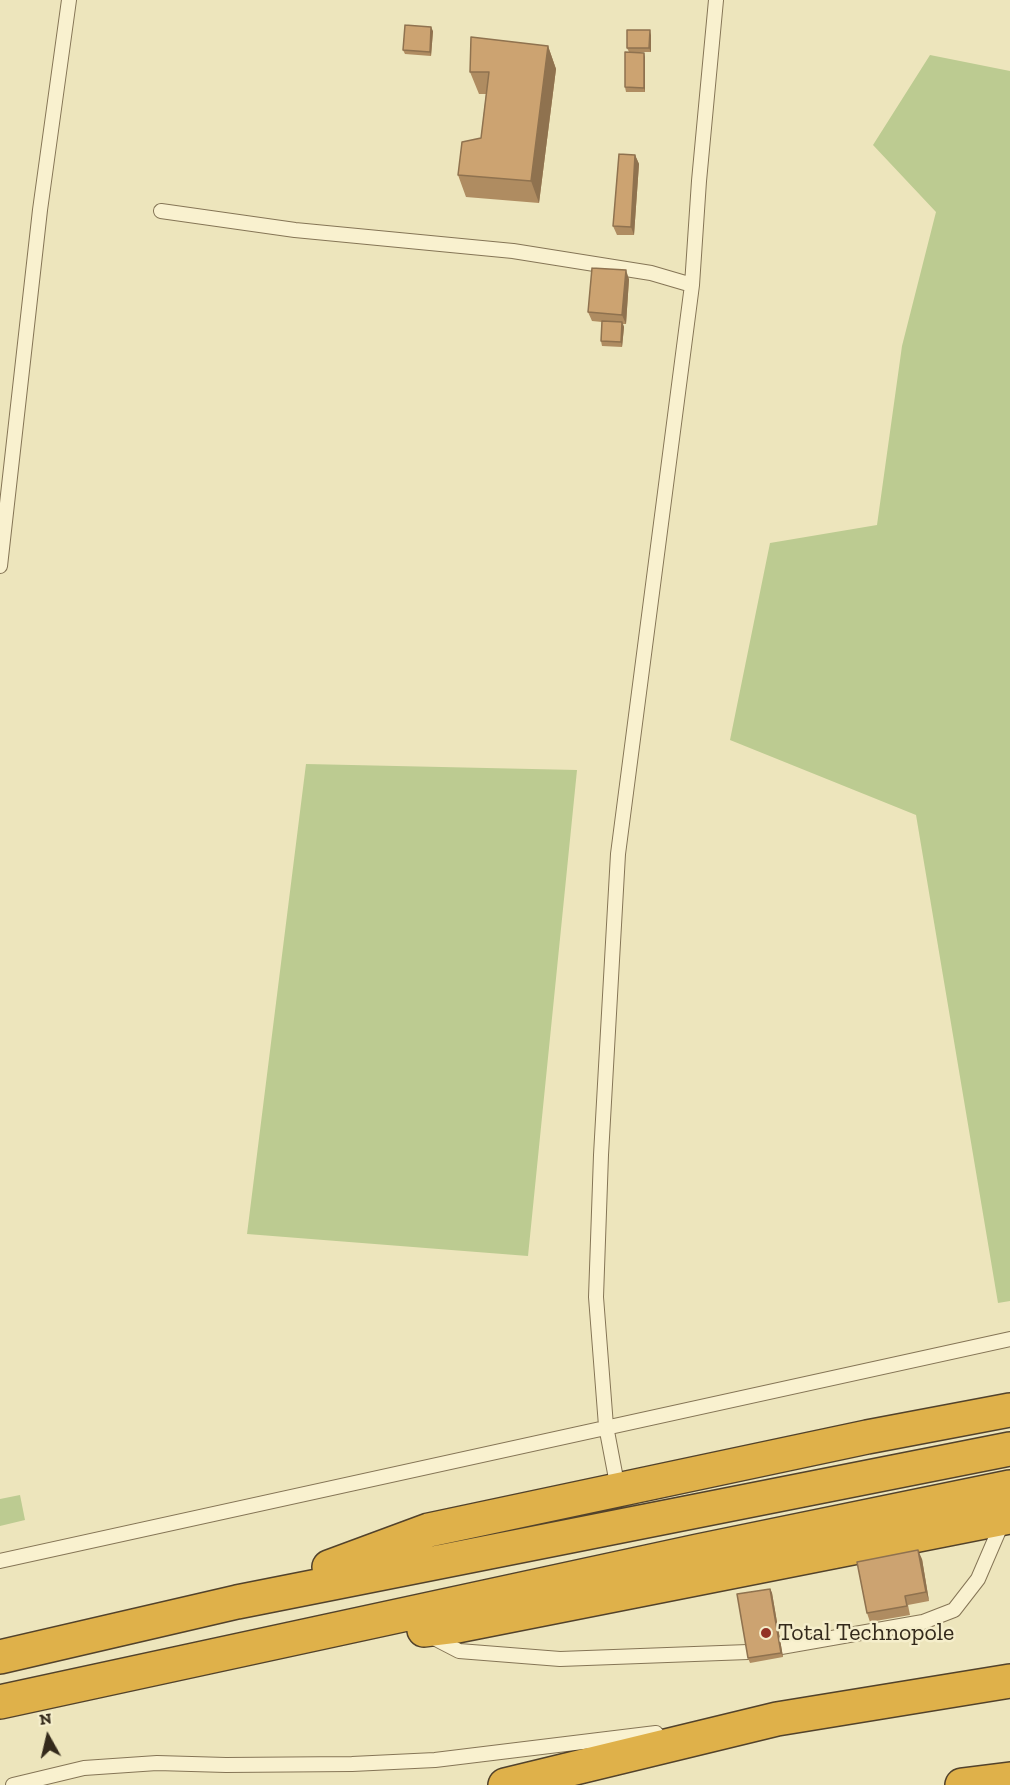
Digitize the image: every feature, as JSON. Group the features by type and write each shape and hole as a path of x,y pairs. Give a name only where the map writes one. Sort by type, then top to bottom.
{"highway":[{"path":"237,1602 429,1530 618,1489 1010,1410"},
{"path":"0,1657 237,1602 1010,1449"},
{"path":"246,1648 457,1626 1008,1507"},
{"path":"0,1702 698,1551 1008,1507"},
{"path":"505,1785 777,1719 1010,1681"},
{"path":"962,1785 1010,1779"}],"lane":[{"path":"0,566 40,210 69,0"},
{"path":"618,1489 606,1426 596,1297 601,1155 618,854 692,285 716,0"},
{"path":"161,211 295,230 513,250 651,273 692,285"},
{"path":"0,1560 1010,1339"},
{"path":"781,1647 923,1622 954,1610 978,1579 1008,1507"},
{"path":"420,1631 459,1651 560,1659 748,1652"},
{"path":"13,1785 84,1768 157,1762 225,1765 435,1760 777,1719"}],"green space":[{"path":"930,55 1010,71 1010,1301 998,1303 916,815 730,740 770,543 877,525 902,346 936,212 873,145"},
{"path":"306,764 577,770 528,1256 247,1234"},
{"path":"20,1495 25,1520 0,1526 0,1499"}],"building":[{"path":"405,25 431,27 430,52 403,50"},
{"path":"627,30 650,30 649,48 627,48"},
{"path":"471,37 548,46 531,181 458,175 462,142 481,138 489,72 470,72"},
{"path":"625,52 644,53 644,88 625,87"},
{"path":"619,154 635,155 631,227 613,226"},
{"path":"592,268 626,270 622,315 588,312"},
{"path":"602,321 622,322 621,342 601,341"},
{"path":"918,1550 926,1592 905,1596 907,1606 867,1613 857,1562"},
{"path":"770,1589 781,1653 748,1658 737,1594"}],"place":[{"name":"Total Technopole","path":"766,1633"}]}
